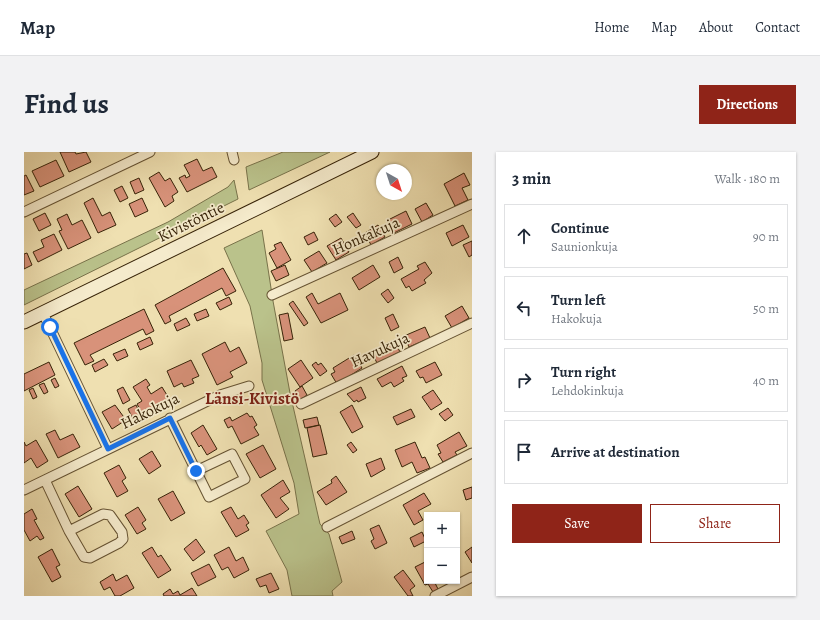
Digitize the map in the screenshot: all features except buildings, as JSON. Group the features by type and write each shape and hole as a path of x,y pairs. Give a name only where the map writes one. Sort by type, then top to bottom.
{"main road":[{"name":"Kivistöntie","path":"24,322 372,152"}],"street":[{"path":"24,212 150,152"},
{"name":"Honkakuja","path":"272,295 472,204"},
{"path":"43,313 108,449"},
{"name":"Havukuja","path":"302,404 472,323"},
{"name":"Hakokuja","path":"24,490 170,418 220,395 249,386"},
{"path":"170,418 196,471 209,497 244,479 232,454 196,471"},
{"path":"326,527 472,453"},
{"path":"44,480 69,531 84,557 90,558 120,543 123,539 122,532 110,515 103,514 69,531"},
{"path":"435,596 472,577"}],"green space":[{"path":"283,152 330,152 249,190 246,167"},
{"path":"234,180 238,199 24,305 24,290 168,222 228,187"},
{"path":"262,230 290,393 320,524 329,534 342,582 332,591 333,596 292,596 287,570 266,531 299,514 294,483 262,380 262,363 250,306 224,248"}],"district":[{"name":"Länsi-Kivistö","path":"252,398"}],"route":[{"path":"50,327 108,449 170,418 196,471"}]}
